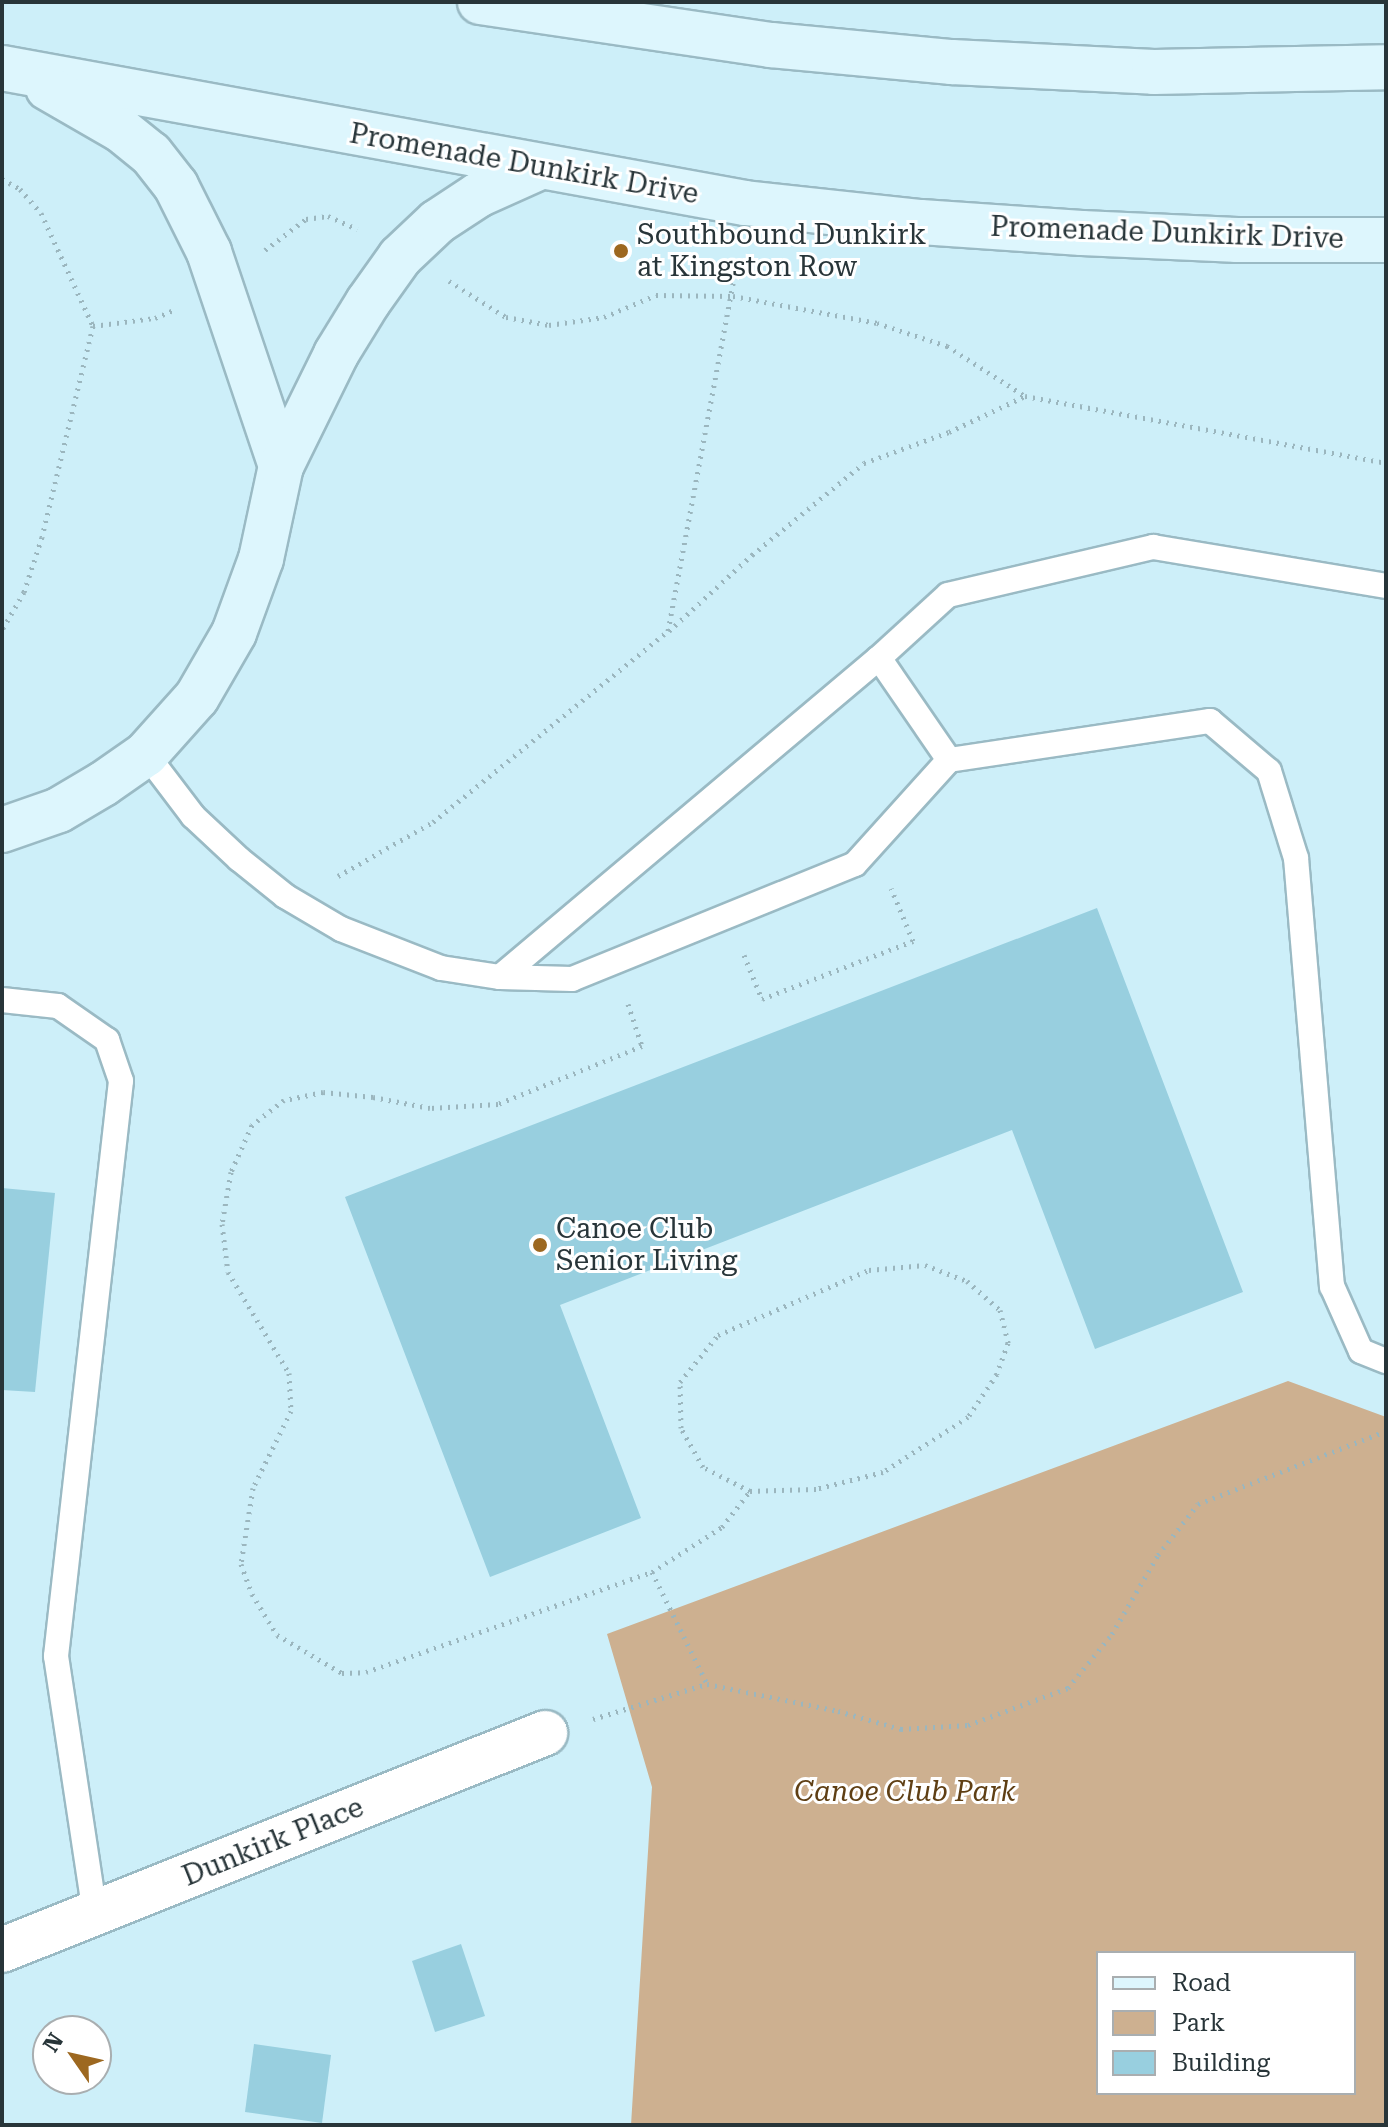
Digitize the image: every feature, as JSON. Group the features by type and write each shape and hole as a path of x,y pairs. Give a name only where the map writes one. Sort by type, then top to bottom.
{"main road":[{"path":"480,2 547,7 756,43 952,62 1154,72 1386,67"},
{"path":"6,68 87,108 151,154 176,186 193,216 221,287 281,466"},
{"name":"Promenade Dunkirk Drive","path":"6,68 538,168 745,203 921,222 1082,233 1238,240 1386,240"},
{"path":"2,830 59,810 146,754 197,697 234,633 261,559 281,466 336,354 400,257 437,222 478,195 538,168"}],"street":[{"name":"Dunkirk Place","path":"2,1950 545,1733"}],"lane":[{"path":"500,977 879,658 948,595 1153,547 1386,586"},
{"path":"879,658 949,760"},
{"path":"146,754 193,816 285,896 341,929 441,968 500,977 572,979 855,864 949,760 1210,721 1269,771 1296,858 1332,1286 1361,1351 1386,1361"},
{"path":"2,1000 58,1006 107,1040 121,1081 56,1656 95,1913"}],"path":[{"path":"2,179 20,189 41,213 93,326 42,537 24,592 2,630"},
{"path":"668,631 733,296 745,203"},
{"path":"93,326 155,318 221,287 246,270 275,239 306,219 328,216 347,222 400,257 458,285 506,317 549,325 604,317 656,295 733,296 877,323 947,346 1025,396 1386,463"},
{"path":"285,896 348,873 433,822 668,631 752,555 864,463 949,432 1025,396"},
{"path":"741,948 762,999 913,941 889,882 855,864"},
{"path":"625,995 642,1046 498,1104 430,1108 373,1097 323,1092 284,1100 252,1125 231,1172 222,1224 228,1272 289,1373 291,1411 253,1488 241,1564 252,1594 277,1635 342,1673 366,1672 652,1572 722,1527 750,1491"},
{"path":"925,1265 967,1281 1000,1310 1008,1343 997,1374 968,1417 883,1472 816,1489 750,1491 703,1467 681,1428 680,1382 718,1335 869,1270 911,1266 925,1265"},
{"path":"545,1733 707,1684 838,1711 901,1729 968,1725 1068,1688 1112,1634 1158,1555 1198,1504 1386,1431"},
{"path":"652,1572 707,1684"}],"green space":[{"name":"Canoe Club Park","path":"1288,1381 1386,1417 1386,2125 631,2125 652,1787 607,1634"}],"building":[{"name":"Canoe Club Senior Living","path":"1097,908 1243,1292 1095,1349 1012,1130 560,1305 641,1518 490,1577 345,1197"},
{"path":"2,1188 55,1193 35,1392 2,1390"},
{"path":"461,1944 485,2016 435,2032 412,1961"},
{"path":"254,2044 331,2055 322,2123 245,2112"}],"place":[{"name":"Southbound Dunkirk at Kingston Row","path":"621,251"},
{"name":"Canoe Club Senior Living","path":"540,1245"}]}
